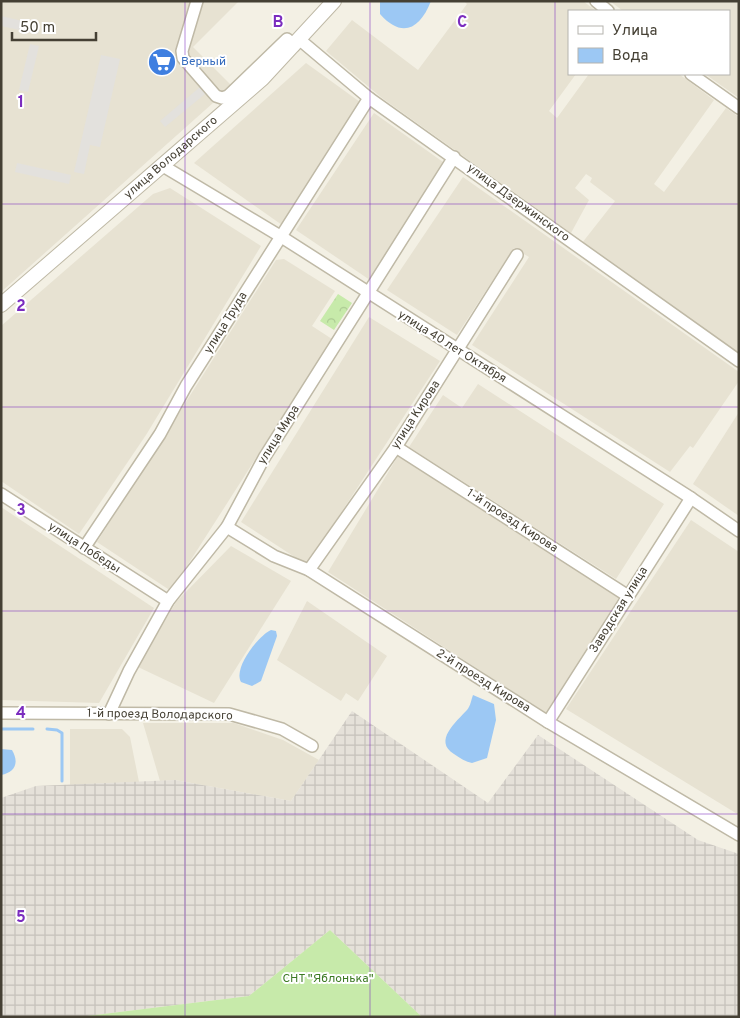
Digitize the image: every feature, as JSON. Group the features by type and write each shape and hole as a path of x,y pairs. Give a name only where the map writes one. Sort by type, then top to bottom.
{"street":[{"path":"197,1 182,51 184,58 216,96 222,98 228,96 287,38 297,43"},
{"name":"улица Володарского","path":"1,305 262,80 334,1"},
{"path":"596,1 607,10"},
{"name":"улица Дзержинского","path":"297,43 368,98 454,157 739,361"},
{"path":"693,75 739,108"},
{"name":"улица Труда","path":"84,548 160,434 186,386 368,98"},
{"name":"улица Мира","path":"109,714 129,671 168,601 228,527 264,458 454,157"},
{"name":"улица 40 лет Октября","path":"163,166 280,236 368,294 691,498 739,531"},
{"name":"улица Кирова","path":"309,570 396,447 517,255"},
{"name":"1-й проезд Кирова","path":"396,447 628,596"},
{"name":"улица Победы","path":"1,494 168,601"},
{"name":"Заводская улица","path":"548,722 691,498"},
{"name":"2-й проезд Кирова","path":"228,527 274,556 309,570 548,722 739,835"},
{"name":"1-й проезд Володарского","path":"1,713 229,714 282,729 312,746"}],"shaded area":[{"path":"1,1 239,1 193,47 232,86 1,292"},
{"path":"464,1 583,1 595,10 568,10 568,75 575,75 549,111 557,118 588,75 680,75 714,100 654,184 664,192 726,108 739,117 739,353 582,243 615,201 590,182 592,178 586,174 575,188 589,200 571,233 382,98 326,51 352,20 418,70 467,4"},
{"path":"610,1 739,1 739,98 706,75 730,75 730,10 622,10"},
{"path":"1,16 40,25 38,34 1,26"},
{"path":"30,44 39,46 28,92 19,90"},
{"path":"101,55 120,59 100,147 90,145 84,174 74,172"},
{"path":"306,63 360,102 282,225 194,163"},
{"path":"200,87 205,94 165,127 160,121"},
{"path":"374,113 443,162 370,280 296,230"},
{"path":"17,163 71,175 69,184 15,172"},
{"path":"463,177 739,372 739,381 693,448 690,446 670,472 472,345 529,257 514,248 457,335 387,290"},
{"path":"170,188 261,246 146,435 79,534 1,481 1,326 153,194"},
{"path":"284,259 335,291 312,326 332,339 171,591 97,542 276,260"},
{"path":"369,317 440,361 307,565 241,522"},
{"path":"478,384 664,504 616,579 409,447 443,395 462,408"},
{"path":"739,412 739,516 693,484"},
{"path":"398,456 622,597 546,713 328,572"},
{"path":"1,507 154,608 99,703 1,700"},
{"path":"691,520 739,552 739,815 566,709"},
{"path":"231,546 291,581 214,703 138,667 176,602"},
{"path":"307,601 387,656 358,701 346,693 341,701 277,660"},
{"path":"352,711 488,803 538,735 698,840 739,854 739,1017 422,1017 330,930 249,996 79,1017 1,1017 1,798 36,786 175,780 291,801"},
{"path":"143,723 234,723 283,740 319,760 291,801 175,780 160,781"},
{"path":"70,729 122,729 130,737 139,782 70,785"}],"green space":[{"path":"338,294 352,303 334,330 320,321"},
{"name":"СНТ \"Яблонька\"","path":"330,930 422,1017 79,1017 249,996"}],"water":[{"path":"380,1 431,1 427,11 416,24 403,28 388,22 380,14"},
{"path":"271,630 276,631 277,636 261,681 252,686 241,682 239,676 240,669 248,653"},
{"path":"473,695 494,704 496,720 487,758 472,763 465,761 448,749 446,738 448,732 468,708"},
{"path":"1,749 12,750 16,762 10,772 1,775"}],"waterway":[{"path":"1,729 33,729"},
{"path":"47,729 57,730 62,733 62,781"}],"place":[{"name":"Верный","path":"162,62"}]}
